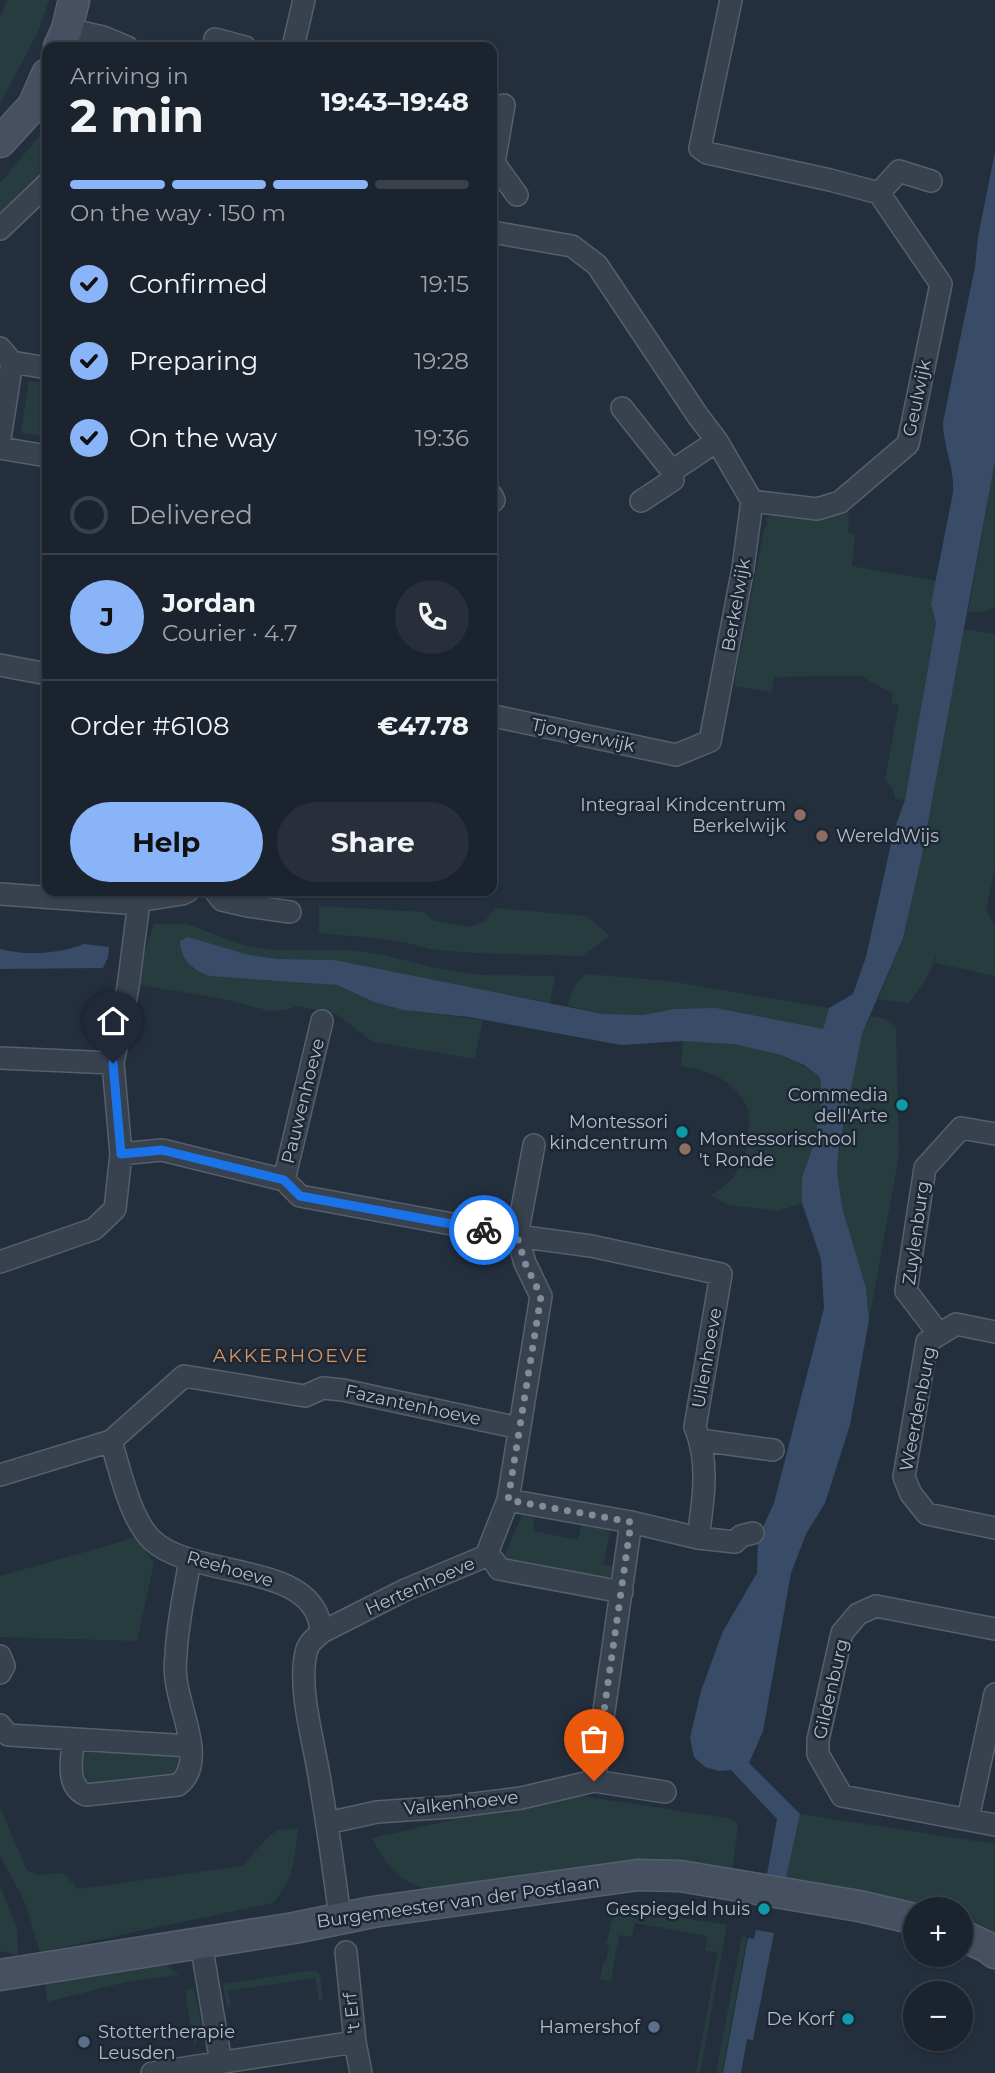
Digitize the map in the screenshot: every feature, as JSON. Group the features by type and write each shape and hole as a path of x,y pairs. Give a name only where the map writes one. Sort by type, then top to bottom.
{"street":[{"path":"74,0 63,38 103,37 115,42"},
{"path":"294,42 304,0"},
{"path":"731,0 700,148 707,153 880,193 900,171 931,181"},
{"path":"215,39 226,42"},
{"path":"0,142 33,106 42,85"},
{"path":"497,142 504,105"},
{"path":"497,168 517,195"},
{"path":"0,229 42,189"},
{"name":"Geulwijk","path":"752,501 817,509 840,502 908,444 941,284 880,193"},
{"path":"497,233 572,246 597,265 717,441 752,501"},
{"path":"0,439 6,355 42,366"},
{"path":"622,408 672,471 673,480 641,501"},
{"path":"672,471 717,441"},
{"path":"0,447 42,455"},
{"name":"Berkelwijk","path":"676,755 710,741 743,568 752,501"},
{"path":"0,665 42,673"},
{"name":"Tjongerwijk","path":"497,717 676,755"},
{"path":"0,894 139,902 165,896"},
{"path":"219,896 222,900 248,906 290,912"},
{"path":"0,1262 94,1229 115,1209 121,1154 113,1063 128,986 139,902"},
{"name":"Pauwenhoeve","path":"284,1180 322,1021"},
{"path":"0,1058 113,1063"},
{"name":"Zuylenburg","path":"939,1334 906,1291 925,1167 961,1128 995,1134"},
{"path":"517,1236 534,1145"},
{"name":"Pauwenhoeve","path":"121,1154 162,1150 284,1180 300,1196 517,1236"},
{"name":"Hertenhoeve","path":"322,1632 405,1590 486,1556 508,1500 541,1296 525,1263 517,1236"},
{"name":"Uilenhoeve","path":"517,1236 591,1246 721,1274 695,1427 700,1440 706,1485 698,1538"},
{"name":"Weerdenburg","path":"995,1332 956,1324 928,1342 904,1478 911,1494 927,1514 995,1528"},
{"name":"Fazantenhoeve","path":"111,1441 184,1376 305,1395 323,1388 343,1390 519,1427"},
{"path":"700,1440 773,1450"},
{"path":"0,1475 111,1441"},
{"name":"Reehoeve","path":"111,1441 129,1497 139,1520 152,1539 190,1560 285,1585 300,1594 315,1611 322,1632"},
{"path":"508,1500 631,1522 698,1538 735,1542 741,1536 753,1533"},
{"path":"594,1781 631,1522"},
{"path":"486,1556 495,1561 499,1569 622,1592"},
{"path":"73,1740 72,1784 78,1792 86,1795 178,1785 186,1780 190,1772 191,1746 176,1679 176,1654 190,1560"},
{"name":"Gildenburg","path":"995,1629 876,1606 858,1614 842,1633 818,1740 818,1754 842,1796 995,1825"},
{"path":"322,1632 313,1639 307,1650 304,1672 340,1918"},
{"path":"0,1656 4,1666 0,1673"},
{"path":"968,1819 995,1694"},
{"path":"0,1725 8,1735 191,1746"},
{"name":"Valkenhoeve","path":"327,1823 376,1812 450,1807 520,1798 594,1781 664,1792"},
{"name":"Burgemeester van der Postlaan","path":"0,1975 340,1918 638,1875 680,1876 859,1906 903,1916"},
{"path":"973,1941 995,1953"},
{"path":"201,1943 221,2063"},
{"name":"'t Erf","path":"346,1952 355,2042 361,2073"},
{"path":"152,2073 355,2042"}],"green space":[{"path":"7,0 49,0 38,32 0,104 0,18"},
{"path":"42,133 42,179 0,220 0,183"},
{"path":"29,381 42,383 42,436 21,433"},
{"path":"995,461 995,607 980,613 968,612"},
{"path":"845,505 849,516 848,533 855,535 852,566 936,581 931,604 936,623 932,653 905,800 895,799 893,790 885,780 899,704 892,703 892,692 861,676 774,677 771,692 734,686 764,529 768,523 765,519 772,513"},
{"path":"964,629 995,634 995,866 986,911 995,925 995,976 935,963 937,951 926,978 909,1003 878,999 903,938 922,855"},
{"path":"319,906 424,912 432,920 469,927 484,922 495,908 587,916 610,936 582,956 429,949 404,942 319,933"},
{"path":"154,924 187,924 243,945 269,950 350,950 384,955 440,969 484,975 555,976 550,1003 334,960 279,959 249,955 294,981 337,985 374,1002 403,1010 483,1020 475,1059 373,1042 336,1014 297,1006 270,1011 219,998 135,984"},
{"path":"587,974 669,981 829,1008 823,1029 674,1009 643,1015 603,1014 568,1006 574,988"},
{"path":"871,1016 884,1018 896,1028 899,1155 869,1320 866,1288 842,1207 837,1171 844,1113 862,1034"},
{"path":"683,1041 755,1048 789,1059 820,1077 822,1098 814,1143 802,1178 802,1203 778,1211 728,1205 710,1195 727,1184 743,1159 749,1129 747,1106 733,1088 718,1077 681,1067"},
{"path":"522,1515 535,1517 533,1531 578,1540 582,1523 611,1528 603,1564 617,1568 608,1579 503,1559"},
{"path":"137,1537 154,1563 137,1641 0,1637 0,1576"},
{"path":"73,1740 191,1746 190,1772 86,1795"},
{"path":"568,1794 727,1818 738,1824 732,1874 641,1863 582,1866 442,1891 417,1885 399,1875 385,1860 372,1838"},
{"path":"0,1807 27,1870 37,1875 63,1873 78,1889 242,1866 270,1835 279,1830 298,1829 290,1877 273,1903 40,1952 25,1903 0,1855"},
{"path":"800,1814 995,1844 995,1942 973,1929 973,1897 903,1897 903,1904 786,1878"},
{"path":"0,1886 17,1927 18,1955 0,1951"},
{"path":"664,1915 727,1925 700,2073 696,2073 718,1952 705,1951 708,1936 635,1923 632,1937 619,1935 611,1981 600,1979 606,1961 609,1945 606,1944 613,1917"},
{"path":"742,1936 747,1937 722,2073 716,2073"},
{"path":"165,1964 179,1975 126,1982 47,2002 45,1983"},
{"path":"316,1970 320,1975 323,2000 319,2001 315,1978 228,1991 231,2007 227,2007 223,1984"},
{"path":"194,1989 201,2026 194,2046 185,1990"}],"water":[{"path":"995,152 995,461 922,855 903,938 862,1034 839,1146 837,1171 842,1207 866,1288 869,1320 850,1425 825,1503 806,1534 791,1573 763,1731 749,1763 800,1814 786,1878 767,1874 777,1819 731,1770 719,1771 705,1767 694,1757 690,1738 701,1691 723,1631 757,1573 758,1538 774,1503 824,1308 821,1259 802,1203 802,1178 814,1143 822,1098 820,1077 804,1065 781,1055 734,1044 683,1041 621,1045 469,1017 403,1010 374,1002 337,985 209,976 188,963 180,941 188,937 249,955 279,959 334,960 603,1014 643,1015 674,1009 716,1008 823,1029 829,1008 853,994 866,957 894,830 905,800 936,623 931,604 953,493 943,422 975,267 978,237"},
{"path":"84,944 109,947 103,968 0,969 0,949 42,953"},
{"path":"756,1930 774,1933 753,2040 747,2039 741,2073 723,2073 748,1938 754,1939"}],"way so far":[{"path":"484,1230 517,1236 525,1263 541,1296 508,1500 631,1522 594,1781"}],"place":[{"name":"Integraal Kindcentrum Berkelwijk","path":"800,815"},
{"name":"WereldWijs","path":"822,836"},
{"name":"Commedia dell'Arte","path":"902,1105"},
{"name":"Montessori kindcentrum","path":"682,1132"},
{"name":"Montessorischool 't Ronde","path":"685,1149"},
{"name":"Gespiegeld huis","path":"764,1909"},
{"name":"De Korf","path":"848,2019"},
{"name":"Hamershof","path":"654,2027"},
{"name":"Stottertherapie Leusden","path":"84,2042"}],"district":[{"name":"AKKERHOEVE","path":"291,1355"}],"route":[{"path":"113,1063 121,1154 162,1150 284,1180 300,1196 484,1230"}]}
